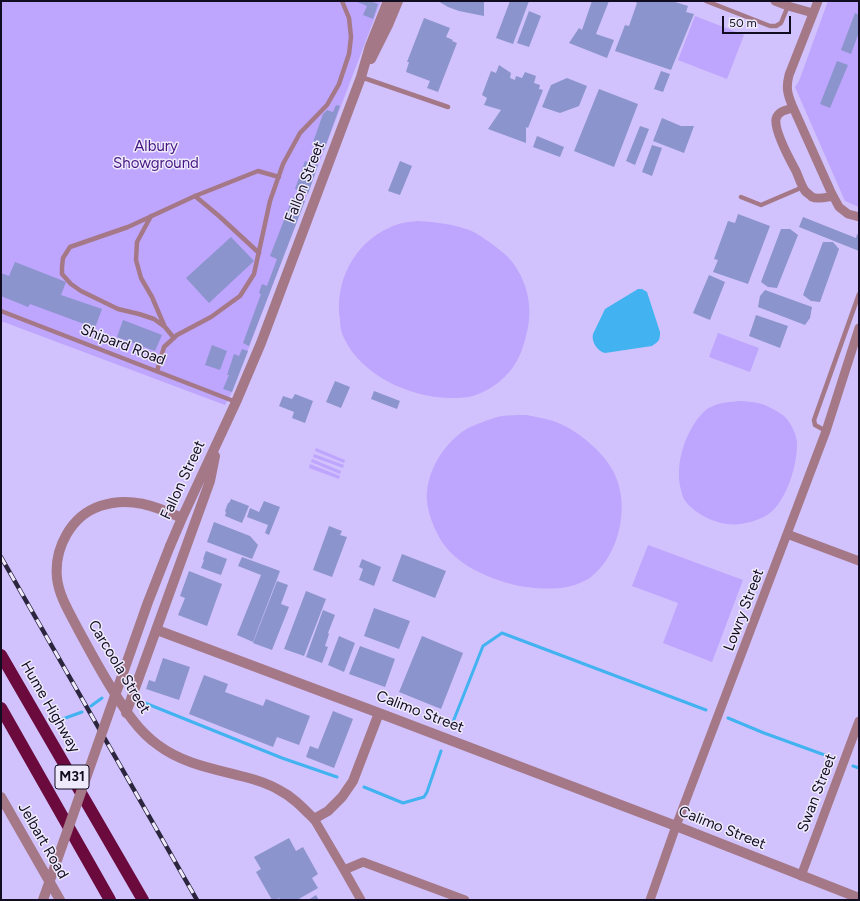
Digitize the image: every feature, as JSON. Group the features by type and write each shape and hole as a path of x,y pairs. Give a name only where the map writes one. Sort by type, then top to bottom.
{"highway":[{"name":"Hume Highway","path":"1,655 143,900"},
{"name":"M31","path":"1,708 110,900"}],"street":[{"name":"Fallon Street","path":"43,900 146,609 170,546 236,402 261,343 361,77 370,46 388,1"},
{"name":"Fallon Street","path":"361,77 388,26 398,1"},
{"path":"775,1 814,13"},
{"path":"818,1 789,75 787,90 793,108 839,207 859,218"},
{"path":"793,108 779,114 776,118 776,123 782,141 806,192 813,198 833,196"},
{"name":"Lowry Street","path":"650,900 676,826 826,431 859,328"},
{"path":"126,713 210,481 219,438"},
{"name":"Carcoola Street","path":"182,518 145,504 126,502 108,504 92,509 78,520 62,543 57,562 57,578 62,598 96,663 126,713 139,729 158,745 180,758 199,765 260,781 279,790 298,803 314,819 361,900"},
{"path":"787,534 859,561"},
{"name":"Calimo Street","path":"157,630 676,826 859,898"},
{"path":"314,819 328,811 342,797 353,781 379,713"},
{"name":"Swan Street","path":"801,876 859,721"},
{"name":"Jelbart Road","path":"1,797 60,900"},
{"path":"344,870 363,862 464,900"}],"lane":[{"path":"156,371 164,347 178,335 212,317 240,296 254,274 270,201 283,164 300,133 327,105 339,84 349,54 351,37 349,18 342,1"},
{"path":"706,1 770,26 776,26 781,23 788,6"},
{"path":"361,77 448,107"},
{"path":"174,338 154,319 118,309 81,291 71,284 62,274 63,258 70,247 128,227 195,196 258,171 279,177"},
{"path":"741,197 762,205 803,187"},
{"path":"195,196 219,216 258,253"},
{"path":"151,216 137,242 136,260 141,278 152,297 164,327"},
{"path":"826,431 815,425 814,420 859,294"},
{"name":"Shipard Road","path":"1,311 236,402"}],"green space":[{"name":"Albury Showground","path":"1,1 381,1 232,392 225,405 1,321"},
{"path":"828,1 859,1 859,207 845,201 795,87 799,81"},
{"path":"695,16 744,35 727,79 678,60"},
{"path":"418,221 457,226 478,234 508,257 515,266 525,285 529,305 528,326 524,344 518,359 510,371 499,382 487,390 473,396 464,398 434,397 388,382 362,363 352,351 342,334 339,306 340,292 349,266 357,254 377,235 392,226"},
{"path":"718,333 759,348 750,372 709,357"},
{"path":"741,401 764,405 781,413 789,422 795,433 797,453 790,482 776,507 766,516 755,521 744,524 727,524 703,516 692,508 683,498 679,481 681,454 691,428 703,413 709,408 718,404"},
{"path":"526,415 543,418 562,424 589,442 605,458 611,467 619,488 622,501 619,530 609,556 601,568 591,577 572,586 544,589 521,586 490,577 476,570 462,562 445,546 434,527 429,513 427,498 428,483 439,457 451,442 458,435 472,426 502,416"},
{"path":"316,448 345,460 344,463 315,451"},
{"path":"314,454 344,465 343,468 313,457"},
{"path":"312,459 341,471 340,474 311,462"},
{"path":"310,464 340,476 339,479 309,468"},
{"path":"648,545 743,580 712,662 663,643 678,603 632,586"}],"water":[{"path":"638,289 642,289 647,292 660,332 659,340 652,346 605,353 602,352 595,345 593,334 605,309"}],"building":[{"path":"355,1 370,1 378,4 373,19 363,15 367,6"},
{"path":"438,1 484,1 484,16 459,11"},
{"path":"510,1 529,1 513,44 496,38"},
{"path":"592,1 609,1 596,34 614,40 607,58 569,43 579,28 582,30"},
{"path":"634,1 672,1 688,6 686,12 694,14 671,70 615,51 625,25 629,26 637,3"},
{"path":"529,11 541,16 529,47 517,43"},
{"path":"855,13 859,15 859,32 851,54 841,50"},
{"path":"424,18 450,28 446,37 457,43 438,92 427,88 430,81 406,72 409,62 407,62"},
{"path":"837,61 848,65 830,108 820,104"},
{"path":"499,65 511,73 510,78 515,80 516,76 522,78 525,72 536,76 534,83 540,85 539,89 543,90 528,128 526,127 526,143 488,129 501,110 484,105 487,98 482,95 491,71 496,73"},
{"path":"661,71 670,74 663,92 654,89"},
{"path":"567,78 587,86 579,106 560,113 542,107 551,85"},
{"path":"599,89 638,104 614,167 574,151"},
{"path":"336,105 340,106 324,150 312,145 323,114 327,110 333,112"},
{"path":"662,118 681,126 694,126 684,153 653,141"},
{"path":"640,126 649,129 635,165 626,161"},
{"path":"537,136 564,147 560,157 533,147"},
{"path":"652,145 662,148 652,176 642,172"},
{"path":"305,161 318,165 308,194 295,189"},
{"path":"400,161 412,166 400,195 388,191"},
{"path":"293,197 305,201 249,346 243,343 261,294 259,293 262,284 267,286 277,259 270,256"},
{"path":"738,214 770,226 748,284 713,272 718,260 714,259 728,221 735,223"},
{"path":"803,217 856,238 857,234 859,235 859,251 799,227"},
{"path":"781,229 790,229 798,235 777,288 768,287 761,282"},
{"path":"231,237 254,261 209,303 186,278"},
{"path":"823,242 833,242 839,249 820,302 811,301 803,295"},
{"path":"15,262 66,282 61,295 102,309 95,328 30,304 28,307 1,296 1,273 9,276"},
{"path":"709,275 725,282 710,320 693,313"},
{"path":"765,290 812,307 810,318 805,325 758,307 760,296"},
{"path":"756,315 788,326 780,348 749,336"},
{"path":"123,320 162,335 155,351 117,337"},
{"path":"212,345 227,351 220,370 205,365"},
{"path":"242,349 248,351 232,392 223,389 229,375 227,375 234,354 239,356"},
{"path":"335,381 350,387 341,408 326,402"},
{"path":"374,391 400,401 397,409 371,399"},
{"path":"295,394 313,401 305,423 292,418 294,412 279,406 283,396 292,399"},
{"path":"231,499 249,506 242,523 225,516 225,511"},
{"path":"264,501 280,507 269,535 265,533 268,525 247,517 250,508 259,512"},
{"path":"214,522 250,536 258,545 252,559 207,542"},
{"path":"329,526 342,531 340,535 347,537 332,577 313,570"},
{"path":"206,551 227,559 221,575 201,568"},
{"path":"402,554 446,571 435,598 392,581"},
{"path":"242,557 280,571 253,642 237,635 261,575 238,566"},
{"path":"362,559 381,567 374,586 359,580 363,569 359,567"},
{"path":"189,571 222,584 207,626 178,615 185,598 180,596"},
{"path":"277,581 288,585 281,604 289,607 272,650 253,643"},
{"path":"306,591 326,599 304,656 284,649"},
{"path":"374,608 410,621 399,649 364,636"},
{"path":"323,610 335,615 328,633 325,646 328,647 322,663 306,657"},
{"path":"339,636 355,643 344,672 328,665"},
{"path":"422,636 463,653 441,709 399,692"},
{"path":"360,646 395,659 385,687 349,674"},
{"path":"163,658 190,667 179,700 146,689 149,680 155,682"},
{"path":"204,675 228,684 225,692 263,706 266,699 310,716 299,745 277,737 273,747 189,714"},
{"path":"333,711 353,719 334,768 306,757 310,746 318,749"},
{"path":"289,838 296,851 303,847 318,874 312,878 318,888 297,900 280,900 279,898 272,900 256,872 261,869 254,857"},
{"path":"316,895 319,900 308,900"}],"waterway":[{"path":"451,727 483,646 502,633 706,710"},
{"path":"91,706 102,698"},
{"path":"139,702 145,703 282,758 337,777"},
{"path":"57,721 82,712"},
{"path":"728,718 764,733 833,758"},
{"path":"364,787 403,803 424,797 441,751"},
{"path":"853,766 859,768"}],"railway":[{"path":"1,557 197,900"}]}
